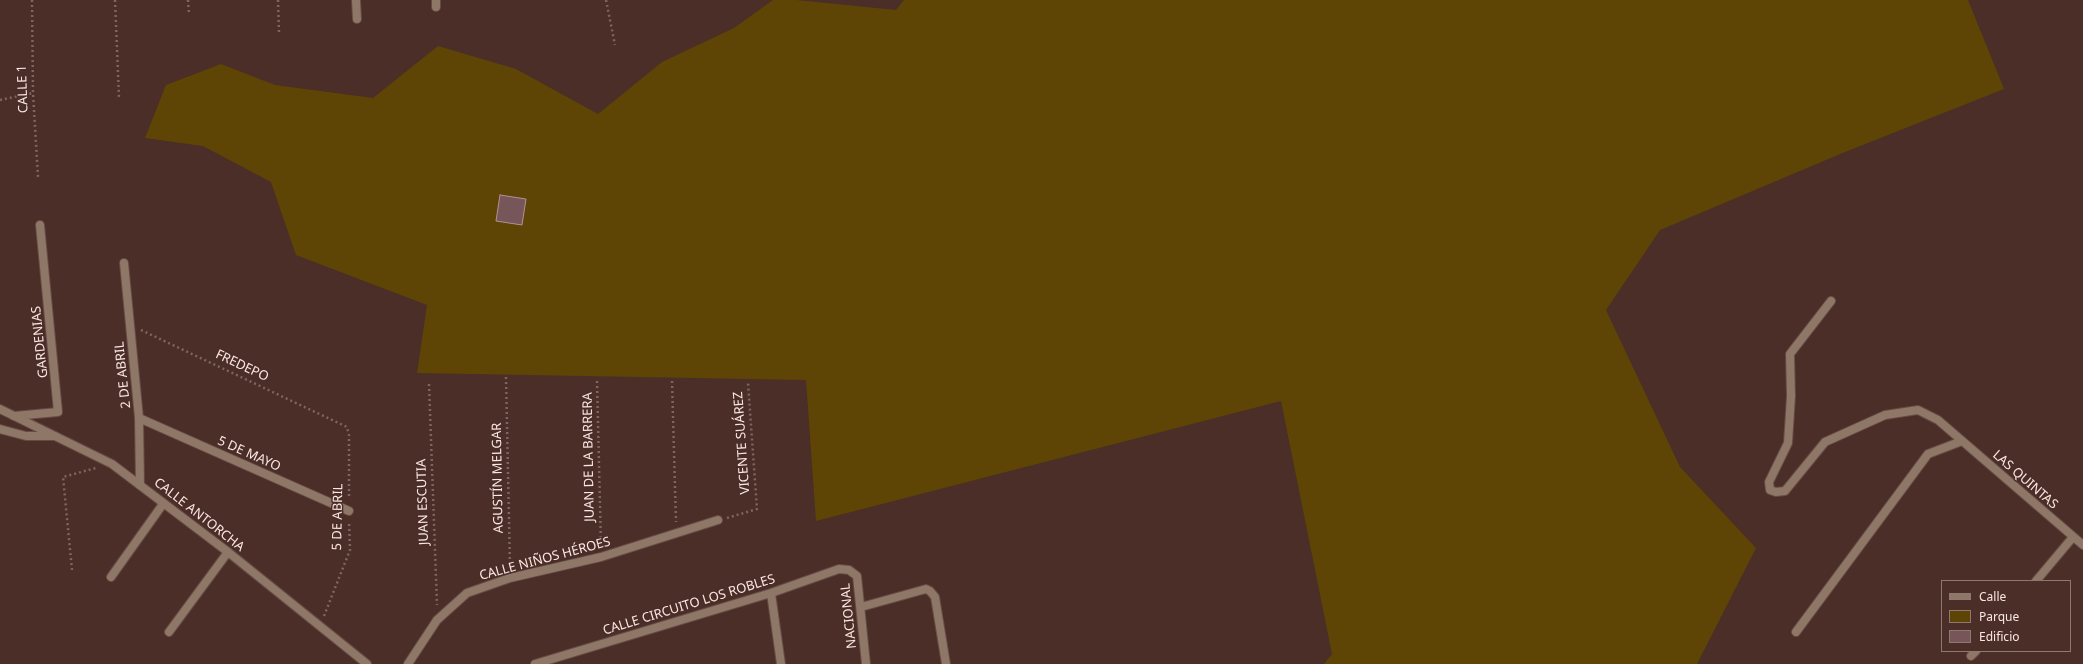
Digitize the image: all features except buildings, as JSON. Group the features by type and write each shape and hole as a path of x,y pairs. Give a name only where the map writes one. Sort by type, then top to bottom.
{"street":[{"path":"356,0 356,18"},
{"name":"GARDENIAS","path":"14,416 58,412 40,225"},
{"name":"2 DE ABRIL","path":"124,263 139,418 140,485"},
{"name":"LAS QUINTAS","path":"1832,301 1790,354 1791,396 1788,443 1769,482 1770,490 1784,492 1825,442 1885,415 1918,410 1938,420 2083,545"},
{"name":"CALLE ANTORCHA","path":"0,409 112,464 228,552 367,664"},
{"name":"5 DE MAYO","path":"139,418 349,511"},
{"path":"0,429 26,436 54,436"},
{"path":"1796,632 1928,454 1962,441"},
{"path":"111,577 163,504"},
{"name":"CALLE NIÑOS HÉROES","path":"408,664 437,620 467,593 510,578 601,557 718,520"},
{"path":"2037,580 2073,537"},
{"path":"169,632 228,552"},
{"name":"CALLE CIRCUITO LOS ROBLES","path":"535,664 771,592 839,569 849,570"},
{"name":"NACIONAL","path":"849,570 857,576 866,664"},
{"path":"861,607 926,589 930,591 935,597 946,664"},
{"path":"771,592 781,664"}],"path":[{"name":"CALLE 1","path":"32,0 33,93 38,177"},
{"path":"115,0 119,97"},
{"path":"188,0 189,14"},
{"path":"278,0 279,33"},
{"path":"606,0 615,45"},
{"path":"0,100 33,93"},
{"name":"FREDEPO","path":"129,324 346,427"},
{"name":"AGUSTÍN MELGAR","path":"506,377 510,578"},
{"name":"JUAN DE LA BARRERA","path":"597,381 601,557"},
{"path":"672,381 677,532"},
{"name":"VICENTE SUÁREZ","path":"718,520 757,509 748,383"},
{"name":"JUAN ESCUTIA","path":"429,384 437,620"},
{"name":"5 DE ABRIL","path":"320,627 350,550 349,435 346,427"},
{"path":"72,570 63,477 112,464"}],"green space":[{"path":"773,0 796,0 896,10 904,0 1968,0 2004,89 1845,152 1660,230 1606,310 1680,467 1756,548 1697,664 1324,664 1332,654 1281,401 816,521 806,380 417,373 427,305 296,255 271,182 203,146 145,138 166,85 221,64 275,85 373,98 438,46 516,69 598,114 662,62 734,28"}]}
